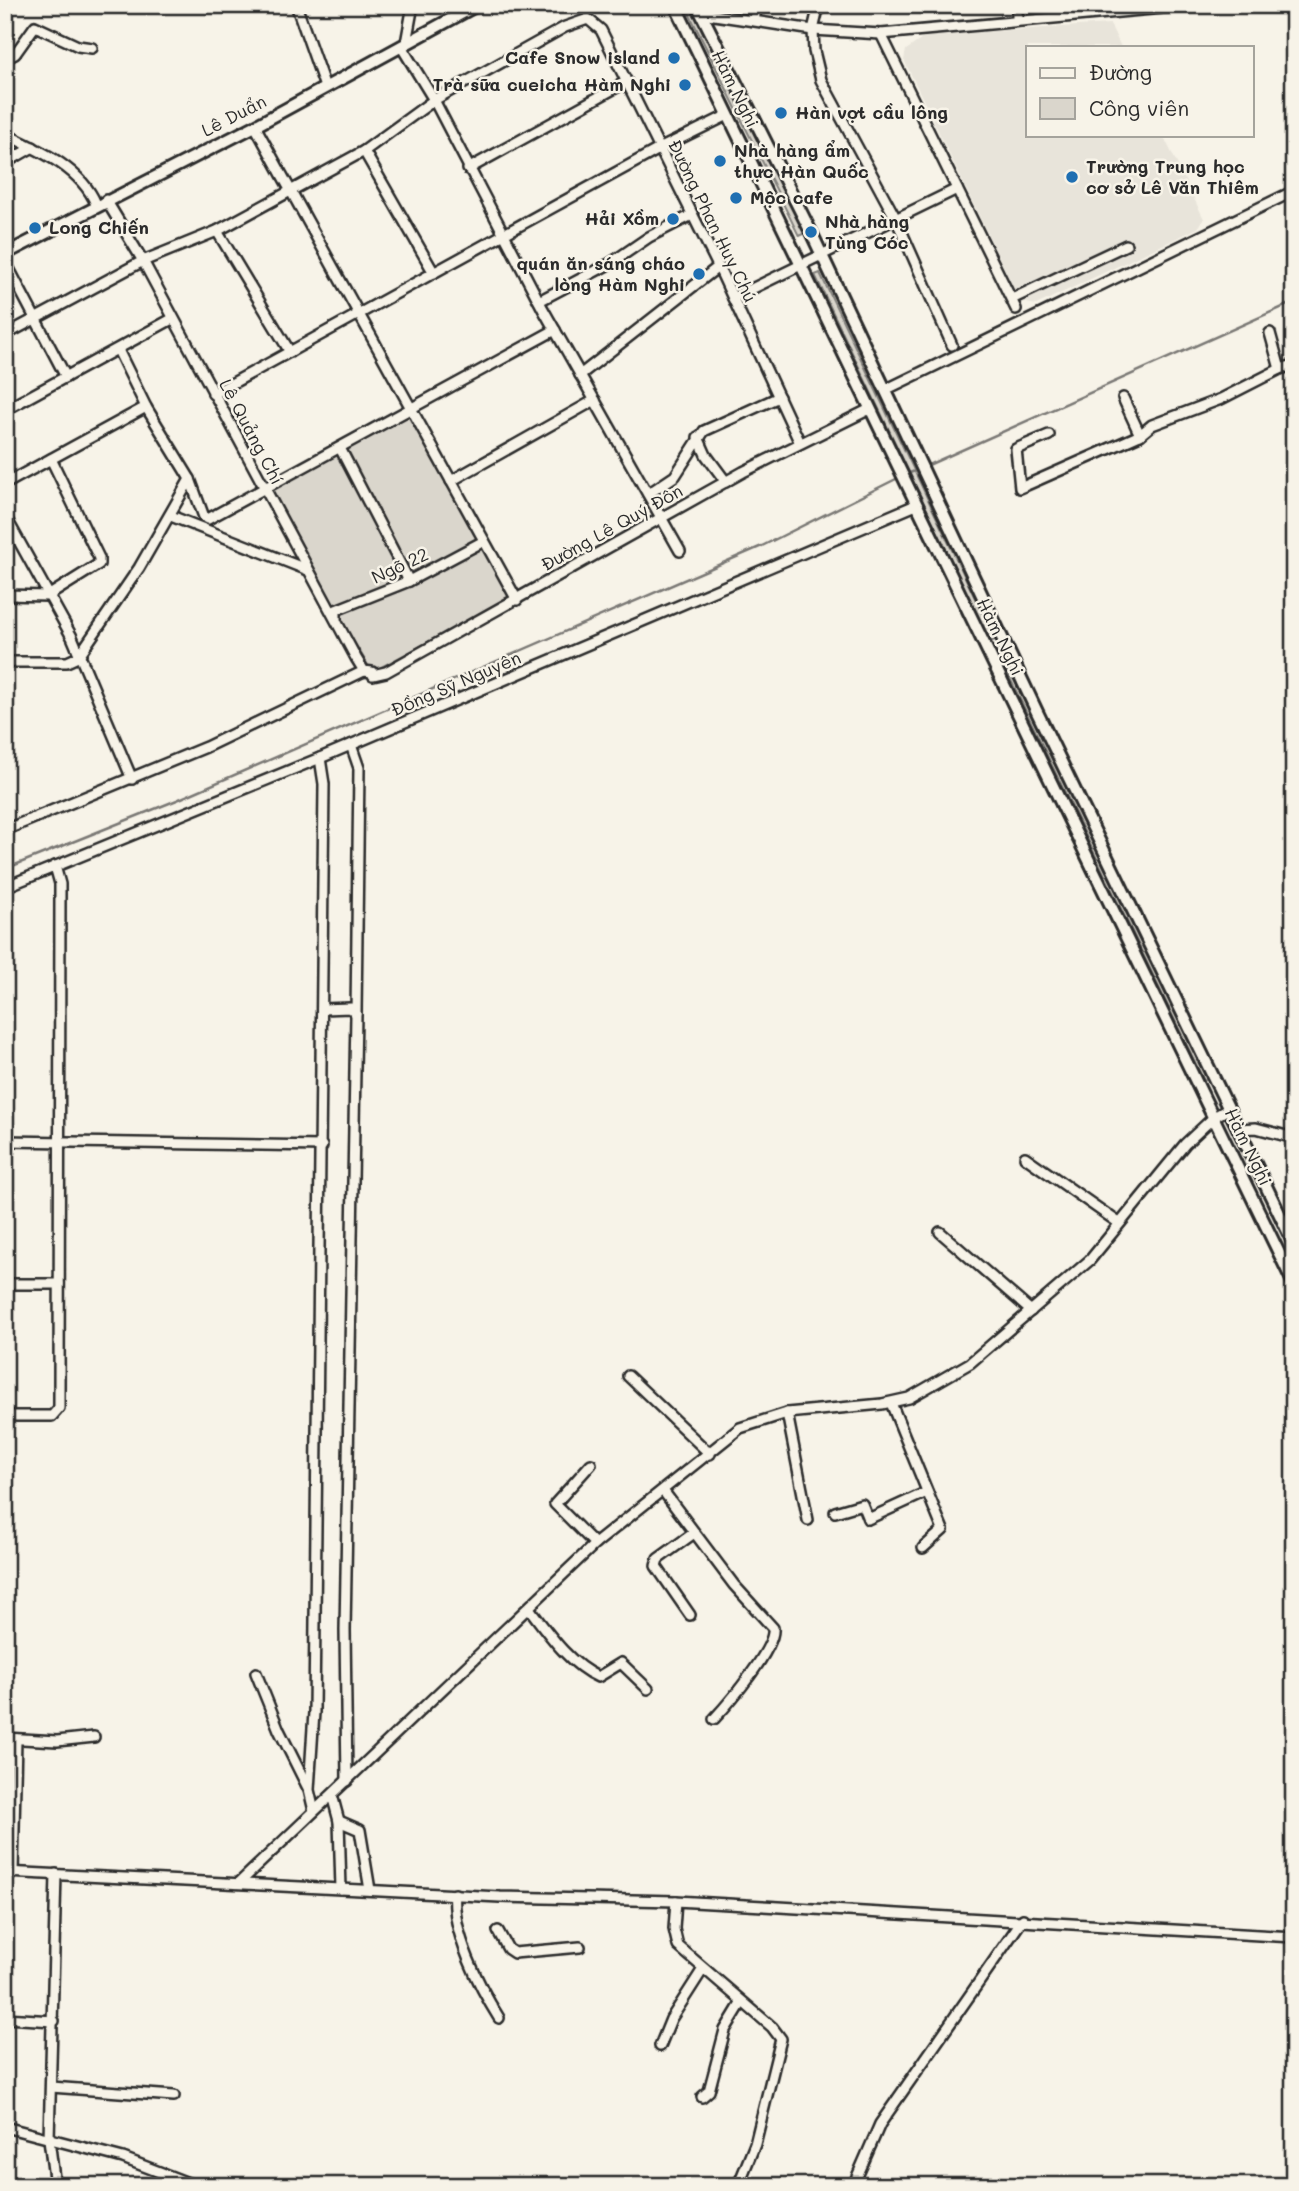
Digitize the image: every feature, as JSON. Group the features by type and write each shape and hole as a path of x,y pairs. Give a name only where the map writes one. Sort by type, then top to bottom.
{"main road":[{"name":"Lê Duẩn","path":"5,254 101,202 255,126 477,5"},
{"name":"Hàm Nghi","path":"675,5 1294,1284"},
{"name":"Hàm Nghi","path":"699,9 821,255 1294,1244"}],"street":[{"path":"296,5 325,87"},
{"path":"413,5 404,45 503,236 680,551"},
{"path":"754,20 757,5"},
{"path":"819,5 813,30 814,51 821,80 897,219 952,345"},
{"path":"1017,5 1017,21"},
{"path":"699,9 813,30 881,34 1017,21 1089,9 1196,5"},
{"name":"Đường Phan Huy Chú","path":"434,100 565,27 587,19 601,30 733,298 800,443"},
{"path":"5,59 15,54 35,26 78,46 92,48"},
{"path":"881,34 1014,304 1126,245"},
{"path":"468,169 626,82"},
{"path":"5,335 143,261 217,231 364,151 434,100"},
{"path":"213,394 659,149 728,115"},
{"path":"255,126 517,600"},
{"name":"Lê Quảng Chí","path":"5,134 33,147 82,180 143,261 335,621 368,671"},
{"path":"5,163 33,147"},
{"path":"364,151 435,274"},
{"path":"733,298 957,189"},
{"path":"885,390 1294,191"},
{"path":"539,301 611,263 649,237 692,215"},
{"path":"217,231 290,352"},
{"path":"5,261 66,377"},
{"path":"580,375 718,267"},
{"path":"5,410 172,319"},
{"path":"118,350 146,407 190,479 204,517 208,519 555,330"},
{"path":"1270,333 1280,369"},
{"path":"1049,435 1016,449 1020,488 1140,435 1152,425 1221,399 1280,369 1294,365"},
{"path":"648,494 675,476 698,437 724,420 779,397"},
{"path":"1123,398 1140,435"},
{"path":"451,481 595,400"},
{"path":"5,484 146,407"},
{"name":"Đường Lê Quý Đôn","path":"5,830 206,747 368,671 373,675 386,672 726,482 870,409"},
{"path":"698,437 706,455 726,482"},
{"path":"340,448 409,581"},
{"path":"5,595 48,596 96,568 99,558 51,459"},
{"path":"5,662 67,662 78,657 171,516 190,479"},
{"name":"Đồng Sỹ Nguyên","path":"5,887 320,758 916,505"},
{"path":"5,516 72,637 78,657 132,779"},
{"path":"171,516 308,570"},
{"name":"Ngõ 22","path":"335,621 336,610 409,581 484,541"},
{"path":"347,1781 345,1630 359,768 351,745"},
{"path":"309,1790 314,1712 322,1146 324,784 320,758"},
{"path":"5,1416 52,1416 59,1408 60,884 55,866"},
{"path":"322,1009 354,1009 356,1014"},
{"path":"239,1882 595,1544 664,1492 740,1428 787,1413 891,1403 909,1398 970,1363 1090,1260 1185,1144 1214,1117 1228,1109"},
{"path":"1238,1129 1256,1128 1294,1138"},
{"path":"5,1141 322,1146"},
{"path":"1025,1157 1119,1223"},
{"path":"940,1232 1031,1311"},
{"path":"5,1284 60,1284"},
{"path":"628,1376 710,1454"},
{"path":"891,1403 943,1530 923,1548"},
{"path":"787,1413 808,1520"},
{"path":"591,1464 555,1504 595,1544"},
{"path":"664,1492 734,1585 770,1622 774,1633 748,1677 715,1719"},
{"path":"835,1512 862,1504 868,1519 927,1492"},
{"path":"690,1615 656,1566 658,1559 694,1533"},
{"path":"529,1608 555,1641 587,1672 598,1677 616,1664 621,1664 648,1689"},
{"path":"256,1673 279,1730 309,1790 314,1811"},
{"path":"5,1738 57,1741 94,1737"},
{"path":"16,1739 9,1873 455,1894 676,1901 1023,1919 1294,1937"},
{"path":"332,1795 339,1821 341,1889"},
{"path":"339,1821 360,1830 370,1890"},
{"path":"55,2186 49,2139 56,1874"},
{"path":"455,1894 456,1913 471,1965 499,2018"},
{"path":"676,1901 674,1929 678,1946 778,2034 781,2047 752,2153 738,2186"},
{"path":"853,2186 880,2124 1023,1919"},
{"path":"498,1931 514,1953 580,1947"},
{"path":"660,2046 671,2019 703,1969"},
{"path":"702,2097 709,2091 725,2030 742,2002"},
{"path":"5,2018 54,2021"},
{"path":"51,2087 174,2096"},
{"path":"5,2127 135,2161 196,2186"}],"shaded area":[{"name":"Trường Trung học cơ sở Lê Văn Thiêm","path":"1110,24 1121,46 1026,46 1026,136 1163,136 1204,219 1198,228 1036,305 1019,299 904,60 906,50 928,35"}],"green space":[{"path":"685,5 692,5 805,233 799,236"},
{"path":"820,273 995,640 990,642 815,275"},
{"path":"413,412 511,598 372,672 265,492"},
{"path":"1009,663 1209,1078 1204,1081 1004,666"}],"waterway":[{"path":"926,466 1294,302"},
{"path":"907,474 920,469"},
{"path":"5,869 177,800 762,546 900,477"}],"place":[{"name":"Cafe Snow island","path":"674,58"},
{"name":"Trà sữa cueicha Hàm Nghi","path":"685,85"},
{"name":"Hàn vợt cầu lông","path":"781,113"},
{"name":"Nhà hàng ẩm thực Hàn Quốc","path":"720,161"},
{"name":"Trường Trung học cơ sở Lê Văn Thiêm","path":"1072,177"},
{"name":"Mộc cafe","path":"736,198"},
{"name":"Hải Xồm","path":"673,219"},
{"name":"Long Chiến","path":"35,228"},
{"name":"Nhà hàng Tùng Cóc","path":"811,232"},
{"name":"quán ăn sáng cháo lòng Hàm Nghi","path":"699,274"}]}
